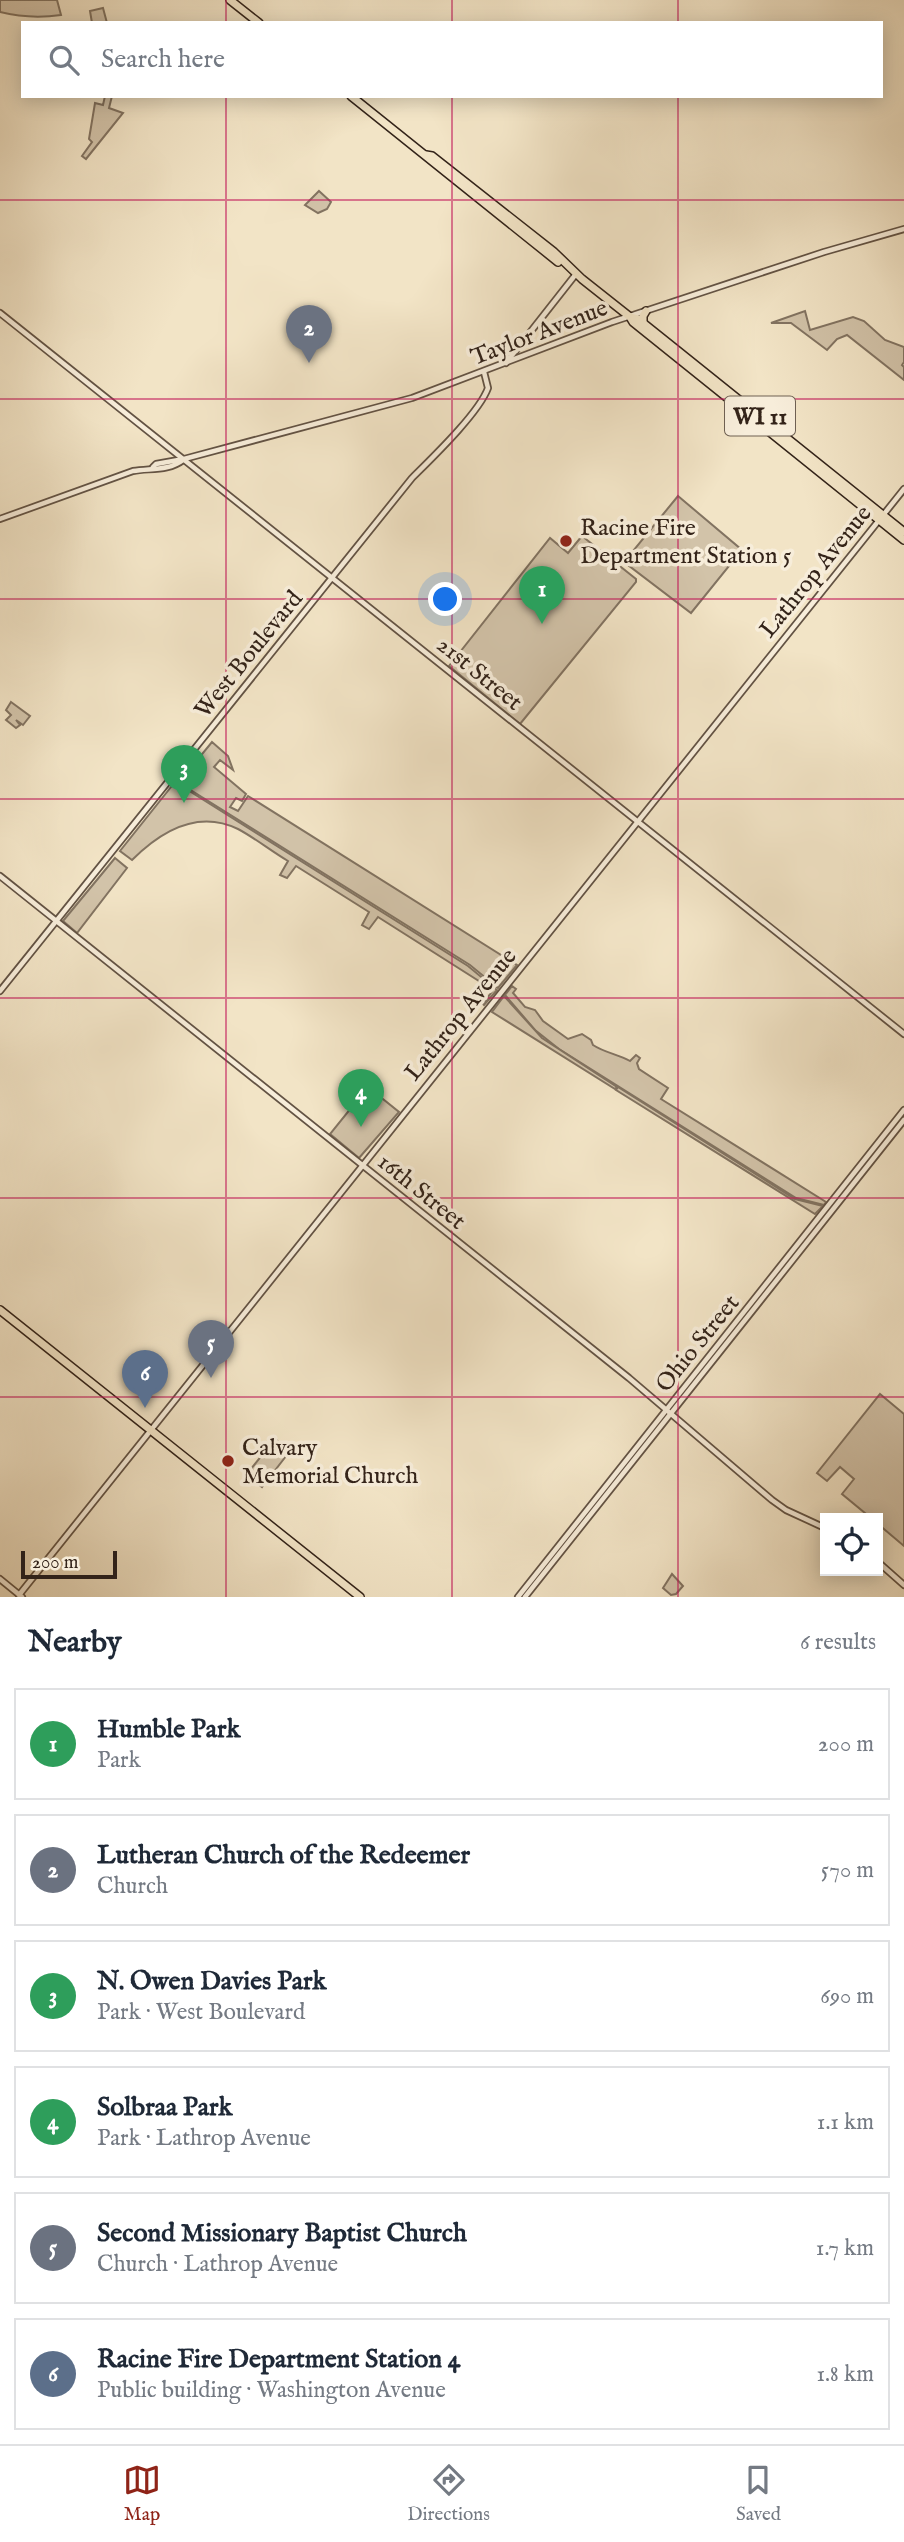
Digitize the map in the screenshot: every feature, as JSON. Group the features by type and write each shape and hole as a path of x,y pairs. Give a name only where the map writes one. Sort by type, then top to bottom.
{"main road":[{"path":"230,0 256,21"},
{"name":"WI 11","path":"355,98 547,246 649,335 881,517 904,532"},
{"path":"643,324 646,311"},
{"name":"WI 11","path":"630,317 643,324 881,517 904,540"},
{"path":"0,1310 360,1597"}],"street":[{"name":"Taylor Avenue","path":"0,519 131,471 412,398 646,311 824,252 904,229"},
{"path":"506,363 576,274"},
{"name":"21st Street","path":"0,313 904,1034"},
{"name":"West Boulevard","path":"0,991 412,478 442,448 483,398 489,386 484,372"},
{"name":"Lathrop Avenue","path":"21,1596 150,1430 904,489"},
{"name":"16th Street","path":"0,876 669,1410 772,1500 786,1510 820,1526"},
{"name":"Ohio Street","path":"518,1597 598,1494 857,1179 904,1110"},
{"name":"Ohio Street","path":"525,1597 852,1175 904,1120"},
{"path":"852,1175 857,1179"},
{"path":"598,1494 601,1501"},
{"path":"883,1566 904,1585"},
{"path":"0,1579 21,1596"}],"shaded area":[{"path":"0,0 57,0 61,15 30,16 0,12"},
{"path":"103,8 106,21 92,21 90,11"},
{"path":"105,98 112,98 109,108 123,113 86,159 82,156 92,142 89,139 95,103 103,105"},
{"path":"319,191 331,202 327,209 318,213 305,205"},
{"path":"805,311 810,330 853,317 864,321 885,340 904,347 904,380 847,335 837,339 827,350 791,323 771,323"},
{"path":"678,496 742,550 691,613 624,562"},
{"path":"582,536 636,579 636,582 520,724 449,666 550,538 568,553"},
{"path":"11,702 30,716 23,725 16,720 20,725 16,728 6,720 11,715 6,710"},
{"path":"212,742 228,756 233,770 220,760 214,767 246,794 242,801 236,798 230,807 238,811 248,796 517,965 498,988 470,965 181,784 180,781"},
{"path":"175,782 468,966 497,990 484,1005 493,990 378,917 369,929 362,925 369,912 296,866 287,878 280,875 288,861 238,829 223,823 208,821 180,827 155,841 132,860 120,851"},
{"path":"115,858 127,868 77,933 63,921"},
{"path":"512,986 516,989 513,993 525,1007 535,1010 543,1021 568,1039 582,1034 598,1048 630,1061 636,1055 640,1058 637,1063 639,1069 668,1088 661,1099 826,1202 824,1205 796,1198 559,1049 535,1030 505,995"},
{"path":"504,996 542,1038 617,1087 615,1089 492,1012"},
{"path":"368,1087 399,1112 359,1158 330,1134"},
{"path":"618,1087 795,1199 823,1206 815,1214 616,1090"},
{"path":"880,1394 904,1414 904,1546 883,1528 883,1513 865,1513 842,1494 854,1479 840,1467 827,1481 817,1473"},
{"path":"275,1439 290,1451 262,1487 246,1475"},
{"path":"672,1574 683,1586 676,1594 671,1595 663,1588"}],"place":[{"name":"Lutheran Church of the Redeemer","path":"309,363"},
{"name":"Racine Fire Department Station 5","path":"566,541"},
{"name":"Humble Park","path":"542,624"},
{"name":"N. Owen Davies Park","path":"184,803"},
{"name":"Solbraa Park","path":"361,1127"},
{"name":"Second Missionary Baptist Church","path":"211,1378"},
{"name":"Racine Fire Department Station 4","path":"145,1408"},
{"name":"Calvary Memorial Church","path":"228,1461"}]}
